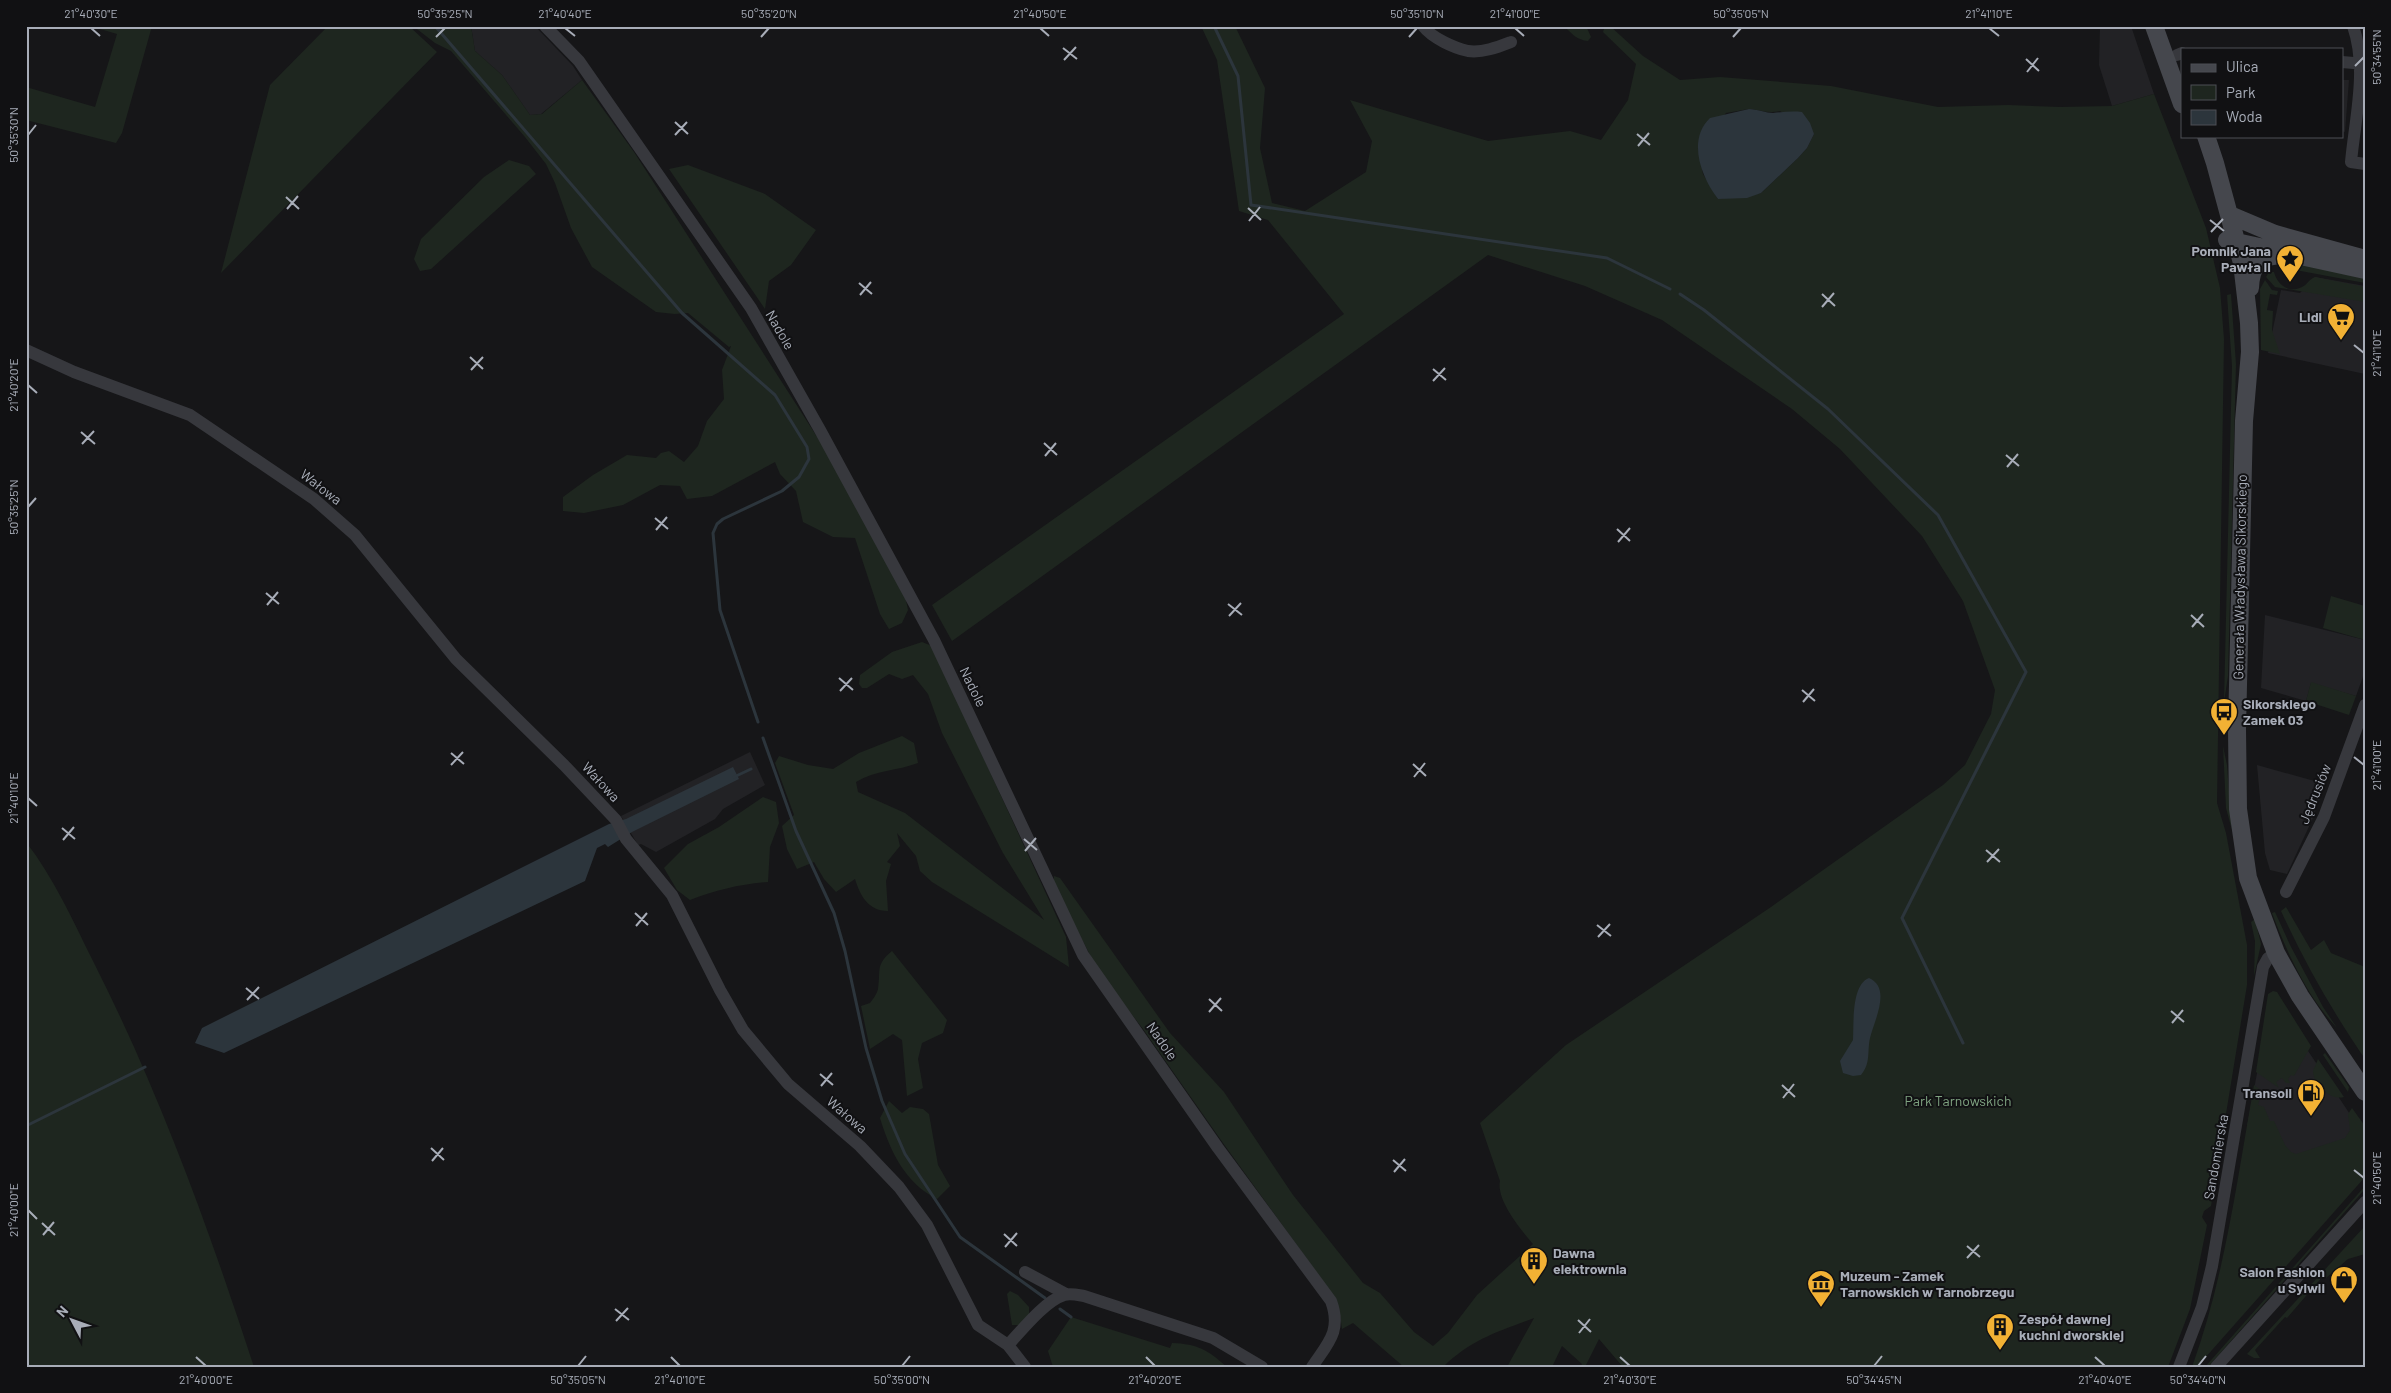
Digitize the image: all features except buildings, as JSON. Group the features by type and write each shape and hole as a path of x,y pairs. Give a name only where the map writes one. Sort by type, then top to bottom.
{"street":[{"name":"Nadole","path":"545,26 579,61 751,308 930,632 1083,955 1218,1148 1331,1301 1336,1313 1335,1329 1312,1367"},
{"path":"1424,26 1427,32 1445,42 1468,50 1490,49 1512,42"},
{"path":"2154,26 2181,101"},
{"path":"2167,26 2180,60"},
{"path":"2353,26 2363,64 2351,162 2365,164"},
{"path":"2344,62 2363,64"},
{"name":"Generała Władysława Sikorskiego","path":"2194,138 2242,263 2249,323 2250,352 2244,421 2238,662 2238,809 2248,878 2276,953 2300,996 2365,1092"},
{"name":"Generała Władysława Sikorskiego","path":"2207,138 2230,215 2244,421"},
{"path":"2230,215 2275,234 2365,259"},
{"path":"2232,238 2242,232 2275,234"},
{"path":"2232,238 2365,270"},
{"path":"2249,323 2251,273 2258,263 2268,256 2293,254"},
{"name":"Wałowa","path":"26,350 74,372 190,415 314,498 355,535 456,659 564,765 616,820 626,839 672,895 720,990 743,1030 788,1084 860,1146 899,1186 927,1225 978,1324 1008,1345 1025,1367"},
{"name":"Jędrusiów","path":"2286,892 2324,817 2365,705"},
{"name":"Sandomierska","path":"2180,1367 2202,1307 2212,1266 2263,967 2268,958 2276,953"},
{"path":"2216,1367 2365,1202"},
{"path":"1025,1272 1066,1294 1084,1296 1213,1338 1262,1367"},
{"path":"1008,1345 1042,1311 1066,1294"}],"shaded area":[{"path":"471,26 535,26 573,66 582,80 541,114 530,115 502,75 475,51"},
{"path":"2100,26 2131,26 2154,94 2112,106 2099,65"},
{"path":"2344,80 2349,80 2345,132"},
{"path":"2315,277 2365,286 2365,374 2268,353 2281,290 2300,293"},
{"path":"2265,615 2365,640 2365,671 2356,696 2311,683 2306,701 2261,688"},
{"path":"750,752 765,785 723,809 715,819 656,852 641,844 638,845 621,816"},
{"path":"2257,765 2325,784 2312,820 2287,874 2270,870 2265,853"},
{"path":"2277,1004 2365,1137 2289,1166 2247,1126 2270,1005"}],"green space":[{"path":"90,26 152,26 122,133 116,143 26,120 26,87 95,107 117,34"},
{"path":"328,26 409,26 437,52 221,273 270,85"},
{"path":"413,26 471,26 475,51 502,75 530,115 542,114 582,80 634,152 821,443 904,591 908,610 902,623 889,629 880,614 855,538 833,537 803,522 796,491 780,474 775,462 712,496 687,499 680,486 660,485 623,505 584,513 563,511 563,497 593,475 627,455 656,458 661,453 669,451 684,462 698,446 707,421 724,399 722,370 731,346 729,347 688,313 656,312 592,267 571,228 546,164 451,51 435,43"},
{"name":"Park Tarnowskich","path":"1201,26 1235,26 1265,88 1260,148 1272,203 1305,211 1366,172 1372,141 1350,100 1488,141 1570,131 1601,140 1628,100 1636,64 1603,32 1605,26 1610,26 1643,56 1680,80 1720,77 1831,86 1938,107 2008,105 2112,106 2154,94 2206,228 2220,288 2224,339 2217,803 2226,833 2247,945 2247,985 2211,1206 2204,1211 2202,1217 2207,1225 2190,1309 2168,1367 1623,1367 1599,1339 1585,1367 1580,1367 1582,1364 1562,1346 1552,1367 1507,1367 1534,1318 1485,1337 1454,1357 1443,1367 1404,1367 1353,1323 1342,1329 1339,1309 1320,1277 1143,1029 1097,969 1054,884 1054,876 1060,878 1170,1033 1224,1092 1293,1195 1363,1283 1380,1293 1414,1332 1433,1346 1448,1333 1477,1295 1533,1244 1510,1214 1502,1197 1500,1181 1480,1123 1566,1045 1771,907 1943,785 1965,765 1991,714 1995,690 1963,601 1922,536 1840,449 1792,409 1662,320 1585,286 1488,255 952,641 932,605 1344,314 1268,220 1239,211 1217,60","holes":["1749,109 1768,112 1780,111 1814,134 1807,148 1761,193 1718,199 1703,174 1698,146 1726,113"]},
{"path":"1564,26 1586,26 1591,37 1588,41 1578,38"},
{"path":"509,160 529,166 536,174 431,269 420,271 414,259 421,239 484,177"},
{"path":"688,165 765,194 816,230 791,265 769,281 765,309 669,169"},
{"path":"2283,259 2337,270 2365,279 2365,283 2284,268 2279,264"},
{"path":"2269,272 2274,272 2280,284 2284,287 2292,289 2304,286 2315,277 2365,287 2365,302 2275,287 2266,277"},
{"path":"2265,280 2272,290 2278,291 2277,295 2270,294 2267,310 2273,311 2272,330 2280,354 2261,350 2260,289"},
{"path":"2231,294 2236,364 2228,676 2224,702 2232,366 2227,295"},
{"path":"2331,596 2365,606 2365,640 2323,628"},
{"path":"922,642 932,646 1066,937 1069,967 932,882 920,871 916,856 897,833 900,846 887,862 891,864 886,881 888,911 870,905 859,891 855,879 836,892 824,879 814,862 797,869 787,849 782,826 794,815 775,763 779,756 808,765 833,769 859,753 902,736 914,743 918,763 864,778 856,782 858,792 905,813 1044,920 1003,853 942,733 928,694 913,675 902,679 889,674 867,688 862,688 859,684 860,675 892,652"},
{"path":"2311,682 2356,696 2349,715 2306,701"},
{"path":"2223,746 2227,765 2232,830 2226,808"},
{"path":"763,797 776,802 779,823 770,847 768,882 729,888 690,900 677,890 664,868 688,844 719,827"},
{"path":"26,842 62,900 140,1060 201,1212 254,1367 26,1367"},
{"path":"2286,907 2311,950 2324,940 2331,953 2365,967 2365,1059 2330,1005 2300,949 2281,911"},
{"path":"2275,912 2323,1007 2337,1028 2307,989 2272,913"},
{"path":"2255,919 2261,944 2254,976 2255,941 2251,922"},
{"path":"892,951 947,1020 943,1033 922,1043 918,1059 923,1088 907,1096 902,1040 893,1034 870,1049 861,1006 870,1003 876,995 881,964"},
{"path":"2273,991 2277,992 2311,1046 2294,1076 2291,1075 2288,1079 2290,1083 2286,1083 2282,1078 2276,1082 2279,1088 2256,1072 2268,994"},
{"path":"2325,1053 2349,1087 2348,1092 2323,1055"},
{"path":"2318,1059 2344,1097 2339,1098 2328,1094 2319,1086 2313,1071"},
{"path":"2254,1085 2269,1096 2261,1094 2258,1105 2264,1107 2270,1121 2274,1121 2285,1145 2291,1152 2296,1154 2345,1138 2350,1130 2348,1114 2352,1108 2365,1126 2365,1177 2197,1367 2192,1367 2222,1263"},
{"path":"889,1101 902,1113 910,1107 923,1109 929,1114 938,1165 950,1186 937,1199 916,1184 900,1165 894,1154 880,1118"},
{"path":"2365,1186 2365,1189 2208,1367 2205,1367"},
{"path":"2365,1226 2365,1254 2348,1259 2326,1278 2323,1276 2287,1318 2285,1317 2255,1350 2260,1358 2254,1358 2247,1354"},
{"path":"1010,1291 1018,1295 1029,1307 1029,1316 1019,1325 1012,1325 1007,1294"},
{"path":"1071,1317 1170,1348 1172,1343 1196,1347 1208,1352 1227,1367 1053,1367 1048,1351"}],"water":[{"path":"1749,109 1773,113 1802,112 1810,123 1814,134 1807,148 1761,193 1747,198 1718,199 1702,170 1698,147 1699,137 1703,127 1710,118"},
{"path":"733,767 739,779 632,832 608,847 605,844 597,848 585,881 224,1053 195,1043 202,1028 609,824 626,819"},
{"path":"1869,978 1876,983 1879,989 1880,1005 1870,1038 1866,1066 1861,1075 1853,1076 1843,1073 1840,1061 1853,1040 1856,996 1863,982"}],"waterway":[{"path":"435,26 682,313 775,395 807,447 809,459 799,477 782,491 723,519 717,524 713,533 720,610 758,722"},
{"path":"1214,26 1238,76 1251,205 1607,258 1670,289"},
{"path":"1680,294 1704,310 1828,409 1938,515 2026,672 1902,918 1963,1043"},
{"path":"763,738 796,831 834,913 845,951 866,1048 882,1101 905,1154 960,1237 1045,1298"},
{"path":"734,777 751,769"},
{"path":"26,1126 145,1067"},
{"path":"1060,1309 1071,1317"}],"place":[{"name":"Pomnik Jana Pawła II","path":"2290,283"},
{"name":"Lidl","path":"2341,341"},
{"name":"Sikorskiego Zamek 03","path":"2224,736"},
{"name":"Transoil","path":"2311,1117"},
{"name":"Dawna elektrownia","path":"1534,1285"},
{"name":"Salon Fashion u Sylwii","path":"2344,1304"},
{"name":"Muzeum - Zamek Tarnowskich w Tarnobrzegu","path":"1821,1308"},
{"name":"Zespół dawnej kuchni dworskiej","path":"2000,1351"}]}
